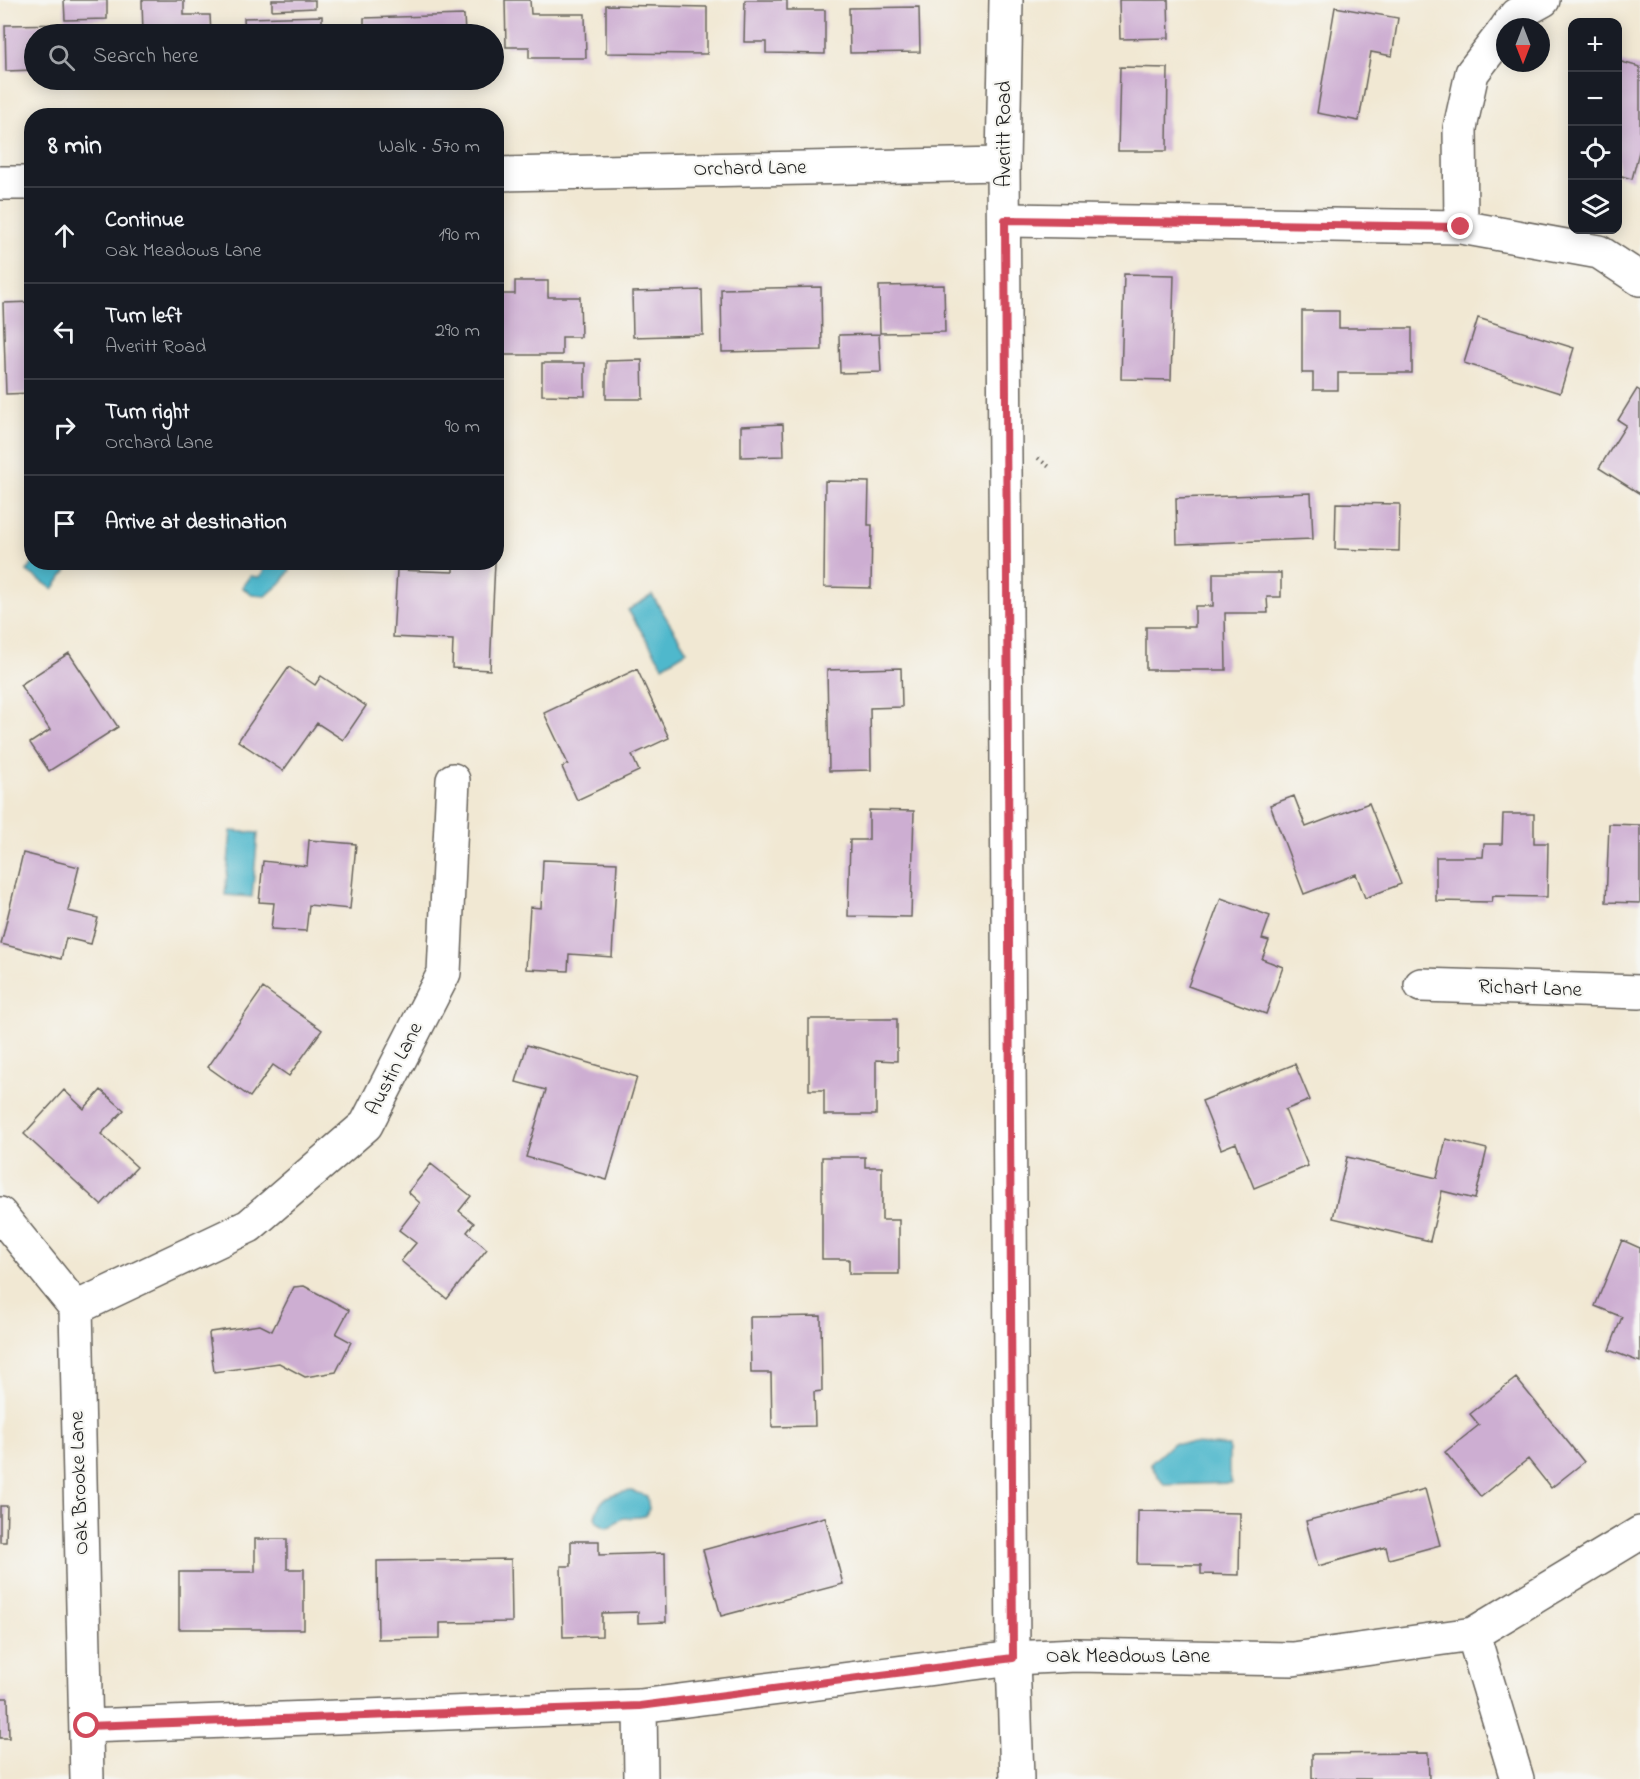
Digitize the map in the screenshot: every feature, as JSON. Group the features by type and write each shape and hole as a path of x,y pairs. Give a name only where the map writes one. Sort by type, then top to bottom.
{"street":[{"name":"Averitt Road","path":"1006,0 1004,164 1013,1658 1017,1779"},
{"path":"1514,18 1543,0"},
{"path":"1461,227 1460,128 1472,74 1496,42"},
{"name":"Orchard Lane","path":"504,174 1004,164"},
{"path":"0,183 24,183"},
{"path":"1005,220 1461,227 1599,252 1640,279"},
{"name":"Austin Lane","path":"76,1308 249,1226 366,1125 444,973 453,780"},
{"name":"Richart Lane","path":"1421,985 1640,992"},
{"path":"0,1214 76,1308"},
{"name":"Oak Brooke Lane","path":"76,1308 87,1779"},
{"name":"Oak Meadows Lane","path":"87,1726 640,1706 1013,1658 1076,1655 1293,1659 1473,1634 1640,1533"},
{"path":"1473,1634 1517,1779"},
{"path":"640,1706 641,1779"}],"water":[{"path":"28,570 67,570 53,589"},
{"path":"263,570 290,570 283,581 266,596 252,595 242,587 250,576 259,577"},
{"path":"652,595 687,651 663,666 628,610"},
{"path":"231,831 258,833 252,897 225,895"},
{"path":"1173,1443 1229,1446 1229,1473 1232,1483 1164,1485 1150,1464"},
{"path":"632,1491 647,1496 649,1509 645,1516 624,1518 606,1527 597,1522 595,1517 597,1510 608,1496"}],"building":[{"path":"64,0 107,0 107,19 65,20"},
{"path":"142,0 184,0 184,15 210,15 210,24 143,24"},
{"path":"272,0 315,0 315,8 272,10"},
{"path":"505,0 530,0 531,14 585,14 586,58 529,58 529,47 506,47"},
{"path":"745,0 787,0 787,10 825,10 825,54 766,53 766,42 744,42"},
{"path":"1119,0 1168,0 1169,38 1120,39"},
{"path":"606,5 707,7 707,54 606,53"},
{"path":"919,7 920,52 850,53 849,8"},
{"path":"1335,7 1398,18 1392,56 1371,52 1359,121 1317,113"},
{"path":"464,15 464,24 364,24 364,18"},
{"path":"322,16 322,24 244,24 244,18"},
{"path":"5,25 24,25 24,70 6,71"},
{"path":"1622,62 1640,67 1640,148 1632,179 1622,176"},
{"path":"1120,67 1168,68 1167,151 1118,151"},
{"path":"1124,274 1174,275 1171,380 1121,379"},
{"path":"515,281 548,281 548,297 580,297 581,337 562,337 562,355 504,355 504,294 515,294"},
{"path":"944,285 945,332 880,333 879,286"},
{"path":"821,287 822,350 722,352 721,289"},
{"path":"702,290 703,335 633,337 632,292"},
{"path":"24,302 24,393 6,394 3,303"},
{"path":"1302,311 1339,311 1339,328 1412,328 1412,373 1338,373 1338,390 1313,390 1313,373 1302,373"},
{"path":"1478,318 1574,348 1560,393 1464,363"},
{"path":"879,334 881,372 840,373 839,335"},
{"path":"642,360 643,399 606,399 606,361"},
{"path":"542,363 585,363 585,396 542,395"},
{"path":"1637,389 1640,391 1640,494 1599,468 1626,425 1618,420"},
{"path":"783,424 784,456 741,457 741,426"},
{"path":"825,481 869,482 868,525 872,525 871,588 824,587"},
{"path":"1311,493 1313,539 1177,544 1176,498"},
{"path":"1336,503 1400,504 1399,551 1335,549"},
{"path":"397,570 453,572 453,570 495,570 490,670 452,668 453,640 393,637"},
{"path":"1213,573 1281,573 1281,597 1267,597 1268,613 1225,613 1226,670 1146,670 1146,627 1195,627 1195,606 1213,606"},
{"path":"69,653 118,727 49,771 30,743 50,730 20,685"},
{"path":"289,667 315,685 321,676 366,706 343,740 317,723 283,771 238,741"},
{"path":"901,668 902,707 870,708 871,770 829,771 827,670"},
{"path":"637,669 669,738 632,755 639,771 577,800 562,767 568,764 544,713"},
{"path":"1294,796 1306,827 1369,803 1401,884 1365,898 1356,874 1304,894 1270,805"},
{"path":"869,810 914,811 911,917 848,916 850,840 869,840"},
{"path":"1503,814 1534,814 1534,843 1548,843 1547,897 1493,896 1492,902 1436,901 1436,857 1483,857 1484,844 1502,844"},
{"path":"1609,824 1640,825 1640,903 1606,902"},
{"path":"309,840 356,844 350,909 309,905 306,931 271,929 274,903 259,902 263,861 307,866"},
{"path":"23,853 79,867 68,911 98,918 91,944 66,938 61,959 1,944"},
{"path":"543,860 617,863 612,957 569,954 568,971 526,969 530,907 541,908"},
{"path":"1221,898 1270,916 1262,939 1269,941 1262,959 1283,967 1266,1014 1188,986"},
{"path":"263,988 322,1030 289,1076 273,1065 250,1097 208,1067"},
{"path":"809,1019 897,1019 897,1061 876,1060 876,1115 824,1115 824,1090 809,1090"},
{"path":"527,1045 637,1077 607,1180 526,1157 546,1090 516,1082"},
{"path":"1295,1064 1310,1100 1285,1110 1308,1166 1254,1188 1236,1143 1221,1149 1202,1101"},
{"path":"64,1090 84,1109 101,1090 124,1110 101,1134 137,1167 101,1205 24,1134"},
{"path":"1446,1139 1487,1149 1475,1199 1442,1191 1430,1241 1333,1218 1347,1157 1437,1178"},
{"path":"822,1157 865,1157 865,1167 882,1167 882,1220 899,1220 899,1274 849,1274 849,1259 822,1259"},
{"path":"431,1164 471,1196 459,1211 474,1223 467,1232 487,1249 447,1299 401,1261 416,1243 399,1230 420,1203 408,1192"},
{"path":"1622,1240 1640,1248 1640,1362 1609,1350 1622,1317 1595,1306"},
{"path":"304,1286 349,1310 336,1334 351,1342 336,1372 305,1377 279,1363 214,1372 210,1332 260,1325 272,1331 294,1287"},
{"path":"821,1316 822,1391 814,1392 815,1426 772,1427 771,1373 751,1373 750,1317"},
{"path":"1516,1378 1584,1462 1551,1488 1528,1459 1481,1497 1445,1452 1479,1425 1470,1414"},
{"path":"1425,1489 1440,1545 1389,1559 1386,1547 1318,1566 1306,1521"},
{"path":"0,1506 7,1506 6,1542 0,1542"},
{"path":"1138,1511 1240,1513 1239,1575 1201,1574 1201,1565 1137,1564"},
{"path":"825,1517 843,1584 721,1616 703,1550"},
{"path":"255,1539 287,1539 287,1569 304,1569 304,1629 179,1629 179,1572 255,1572"},
{"path":"571,1541 599,1541 599,1555 665,1553 666,1622 638,1623 638,1612 602,1613 602,1636 563,1637 561,1566 571,1566"},
{"path":"511,1559 512,1622 440,1623 440,1638 378,1639 377,1561"},
{"path":"0,1698 8,1698 9,1738 0,1738"},
{"path":"1428,1753 1429,1779 1312,1779 1312,1754"}],"route":[{"path":"87,1726 640,1706 1013,1658 1005,220 1461,227"}]}
